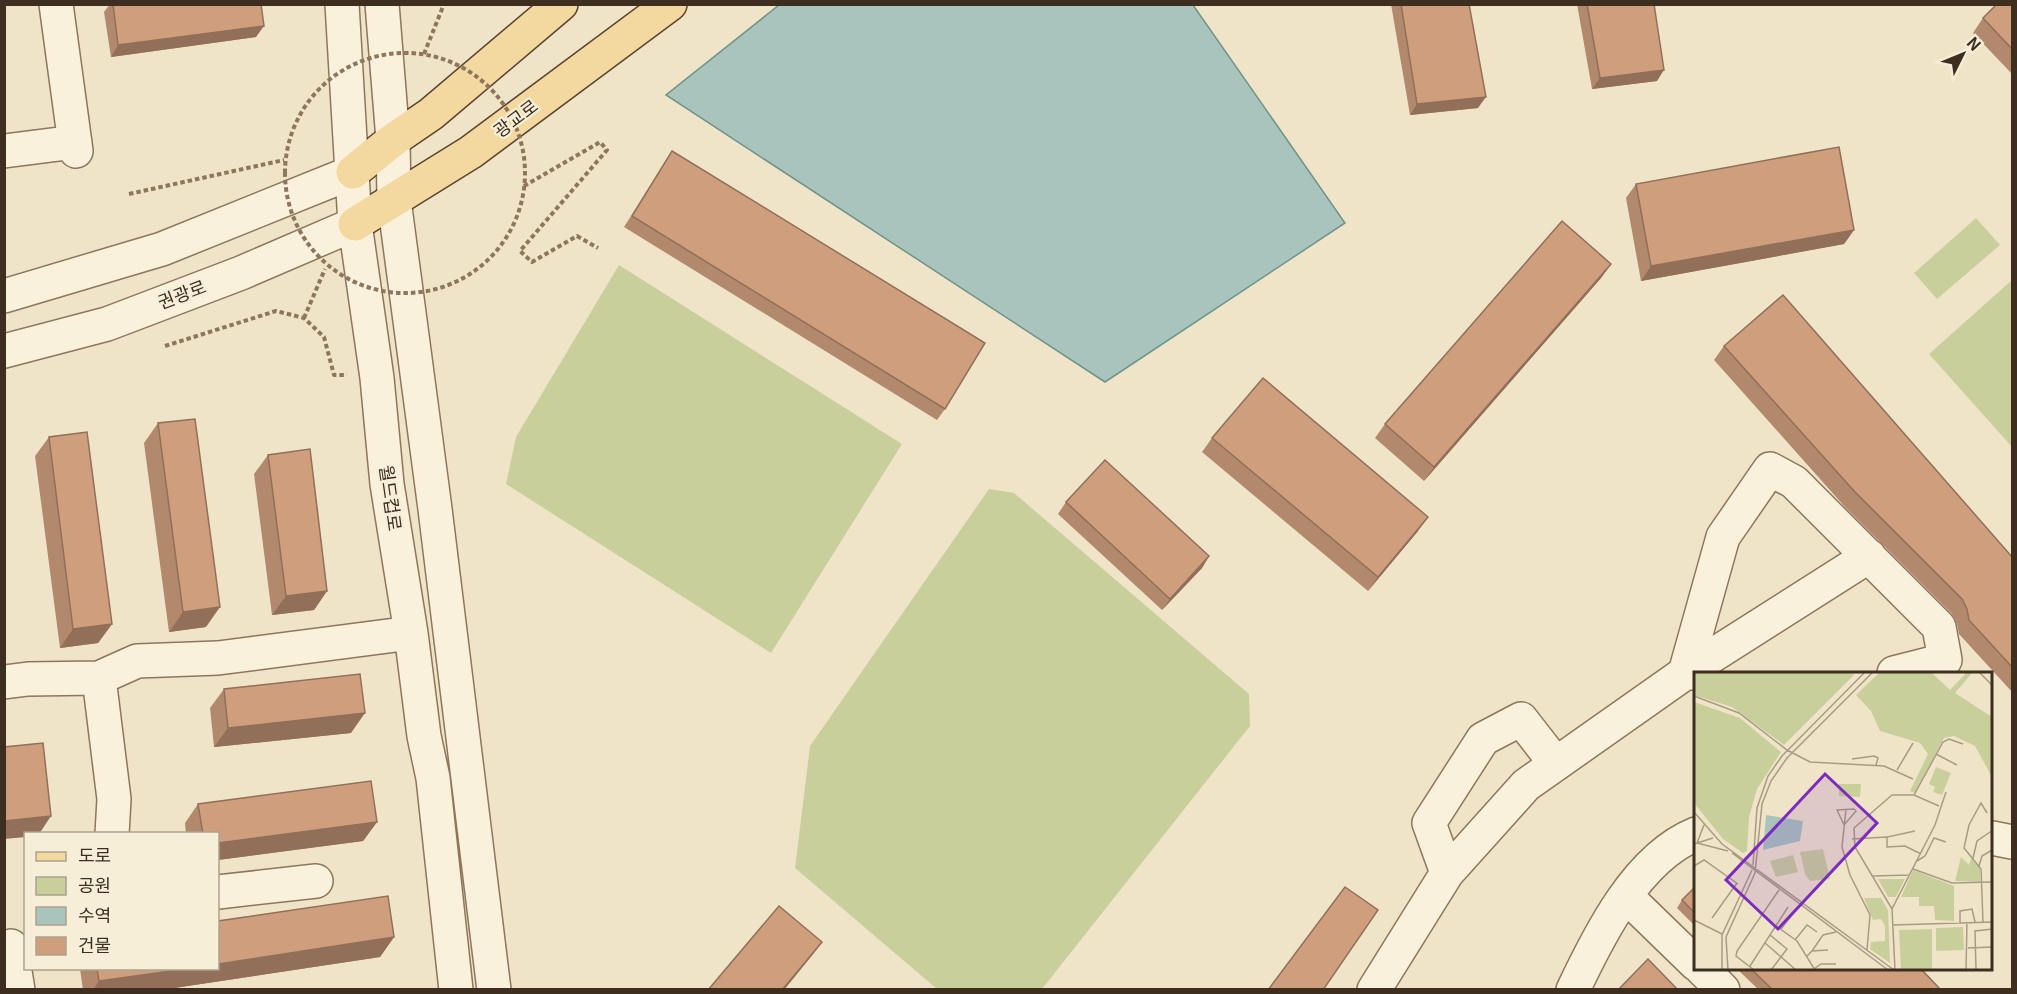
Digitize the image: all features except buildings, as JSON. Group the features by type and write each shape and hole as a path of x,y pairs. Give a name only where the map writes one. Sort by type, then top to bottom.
{"main road":[{"path":"353,172 393,140 431,114 561,4"},
{"name":"광교로","path":"355,224 471,152 670,4"}],"street":[{"path":"4,151 75,146 56,4"},
{"name":"월드컵로","path":"342,4 355,224 377,378 387,484 411,633 424,736 433,778 456,990"},
{"path":"382,4 393,140 394,200 435,508 494,990"},
{"path":"4,296 162,249 353,172"},
{"name":"권광로","path":"4,351 107,324 241,273 355,224"},
{"path":"1691,673 1724,537 1770,469 1794,482 1939,627 1945,660 1898,672"},
{"path":"1374,990 1447,873 1526,785 1869,556"},
{"path":"4,682 27,679 99,678 137,661 218,658 411,633"},
{"path":"99,678 114,798 112,832"},
{"path":"1447,873 1429,823 1483,740 1521,719 1556,764"},
{"path":"1573,990 1595,942 1626,896 1666,851 1683,839 1694,835"},
{"path":"1993,838 2013,842"},
{"path":"219,892 316,881"},
{"path":"1626,896 1694,962"},
{"path":"14,942 18,990"},
{"path":"1702,970 1723,990"}],"path":[{"path":"424,54 444,4"},
{"path":"385,54 424,54 458,66 474,75 494,93 510,115 520,140 525,167 524,186 516,220 503,244 477,269 463,279 438,290 399,294 360,286 327,266 301,236 286,199 284,160 294,122 316,90 348,66 385,54"},
{"path":"524,186 600,142 608,150 520,250 532,262 577,236 598,248"},
{"path":"129,194 284,160"},
{"path":"304,318 327,266"},
{"path":"165,346 276,311 304,318 324,337 334,375"}],"green space":[{"path":"1976,218 2000,245 1937,299 1914,273"},
{"path":"619,265 902,444 771,653 506,484 516,437"},
{"path":"2012,280 2012,447 1929,354"},
{"path":"989,489 1014,493 1249,694 1250,726 1042,989 937,989 795,868 810,746"}],"water":[{"path":"779,5 1193,5 1345,223 1105,382 666,95"}]}
